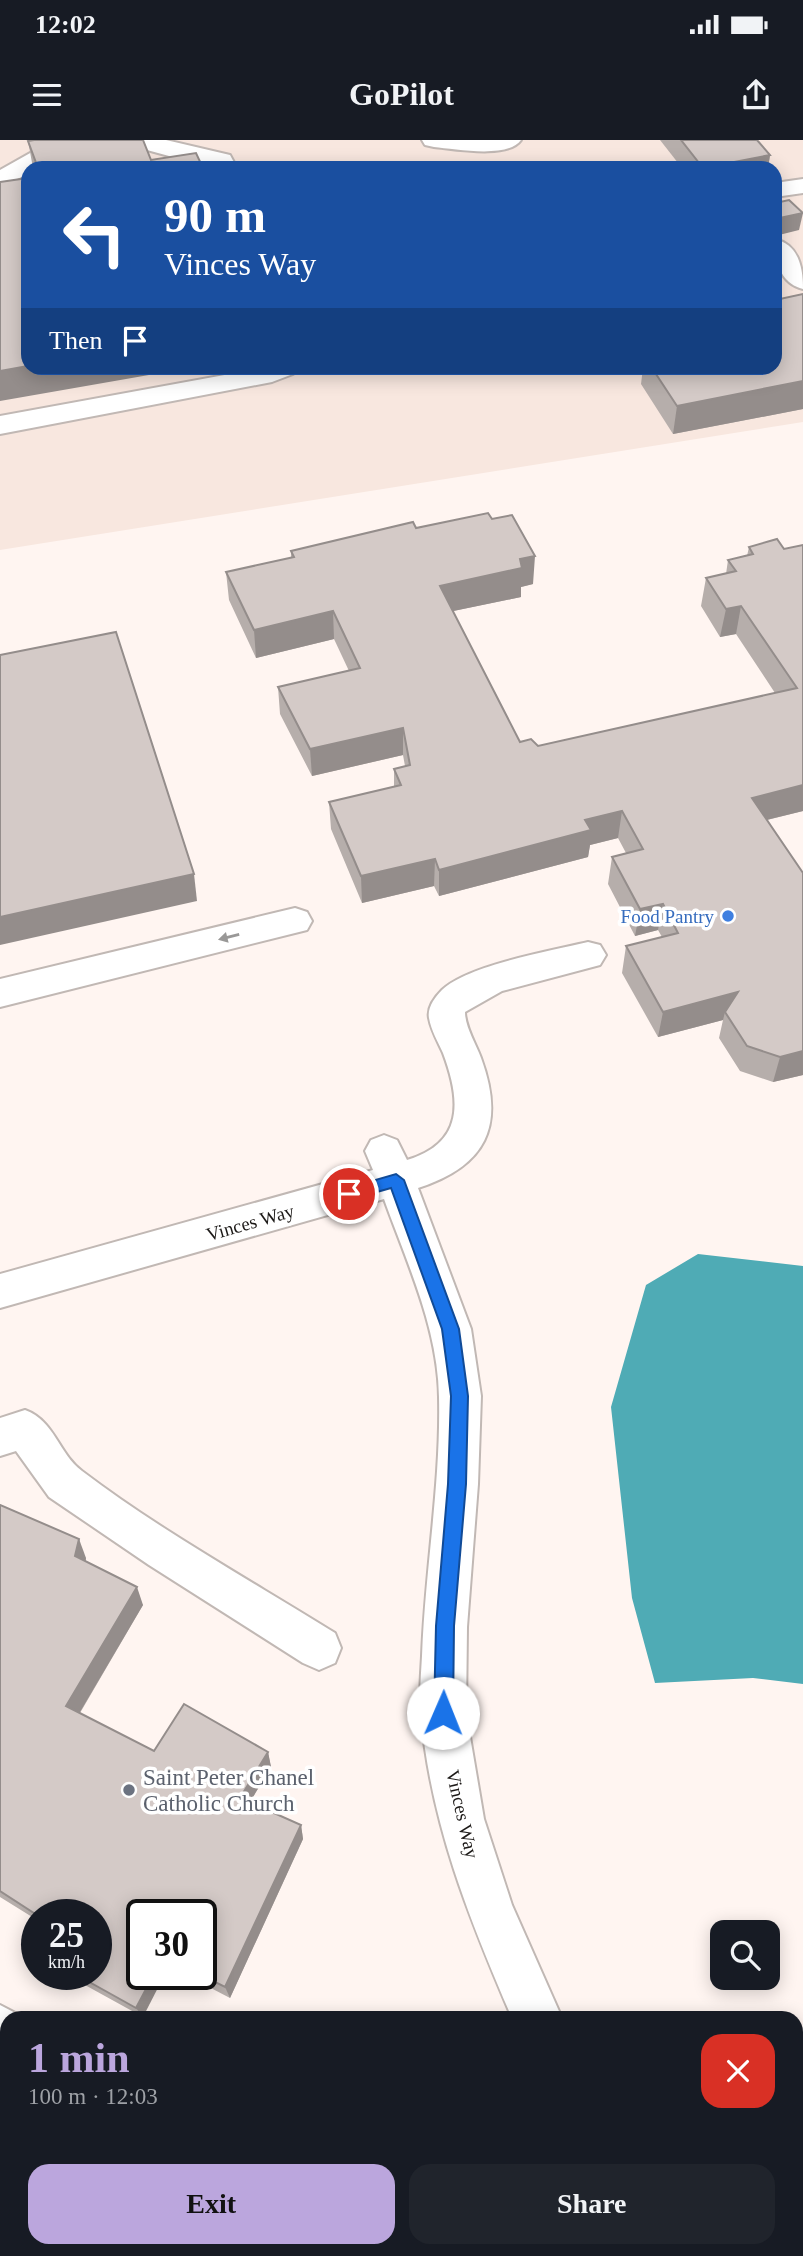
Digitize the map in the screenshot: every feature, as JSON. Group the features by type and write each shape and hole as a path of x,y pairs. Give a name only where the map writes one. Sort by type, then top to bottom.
{"street":[{"path":"434,140 499,144 509,140"},
{"path":"34,161 41,157 147,143 222,161"},
{"path":"0,180 21,168"},
{"path":"782,189 803,186"},
{"path":"782,261 797,292"},
{"path":"0,425 267,375"},
{"path":"0,993 295,921"},
{"path":"390,1166 445,1160 462,1148 473,1126 475,1100 447,1018 448,1007 462,993 491,981 588,955"},
{"name":"Vinces Way","path":"0,1291 390,1166 451,1329 460,1396 457,1484 445,1626 443,1713 458,1806 489,1909 534,2011"},
{"path":"0,1437 25,1429 64,1483 164,1551 319,1648"}],"shaded area":[{"path":"0,140 803,140 803,422 0,550"}],"water":[{"path":"698,1254 803,1266 803,1684 753,1678 655,1683 632,1598 611,1407 646,1285"}],"building":[{"path":"143,140 151,160 196,153 200,161 35,161 28,141"},
{"path":"681,140 757,140 770,155 739,161 698,161"},
{"path":"21,179 21,367 0,371 0,182"},
{"path":"789,200 803,213 782,218 782,202"},
{"path":"803,294 803,381 677,406 657,375 782,375 782,298"},
{"path":"488,513 492,519 512,515 535,556 520,559 522,568 440,586 520,742 531,739 538,746 797,688 741,606 726,609 706,578 736,571 728,560 753,554 749,547 777,539 784,549 803,545 803,785 752,798 803,873 803,1051 780,1057 747,1046 725,1012 738,992 663,1012 626,946 678,933 663,904 640,909 612,857 643,849 622,811 585,820 591,830 439,870 435,859 361,876 329,802 401,785 394,769 410,765 403,728 310,749 278,687 360,668 333,611 254,630 226,572 294,557 291,551 413,522 416,528"},
{"path":"116,632 194,874 0,917 0,655"},
{"name":"Saint Peter Chanel Catholic Church","path":"0,1505 79,1539 75,1556 137,1587 66,1706 154,1751 184,1704 268,1752 240,1798 301,1825 225,1987 217,1983 217,1899 126,1899 126,1990 146,1990 136,2008 104,1990 112,1990 112,1899 21,1899 21,1905 0,1891"}],"place":[{"name":"Food Pantry","path":"728,916"},
{"name":"Saint Peter Chanel Catholic Church","path":"129,1790"}],"route":[{"path":"349,1194 396,1180 451,1329 460,1396 457,1484 445,1626 443,1713"}]}
